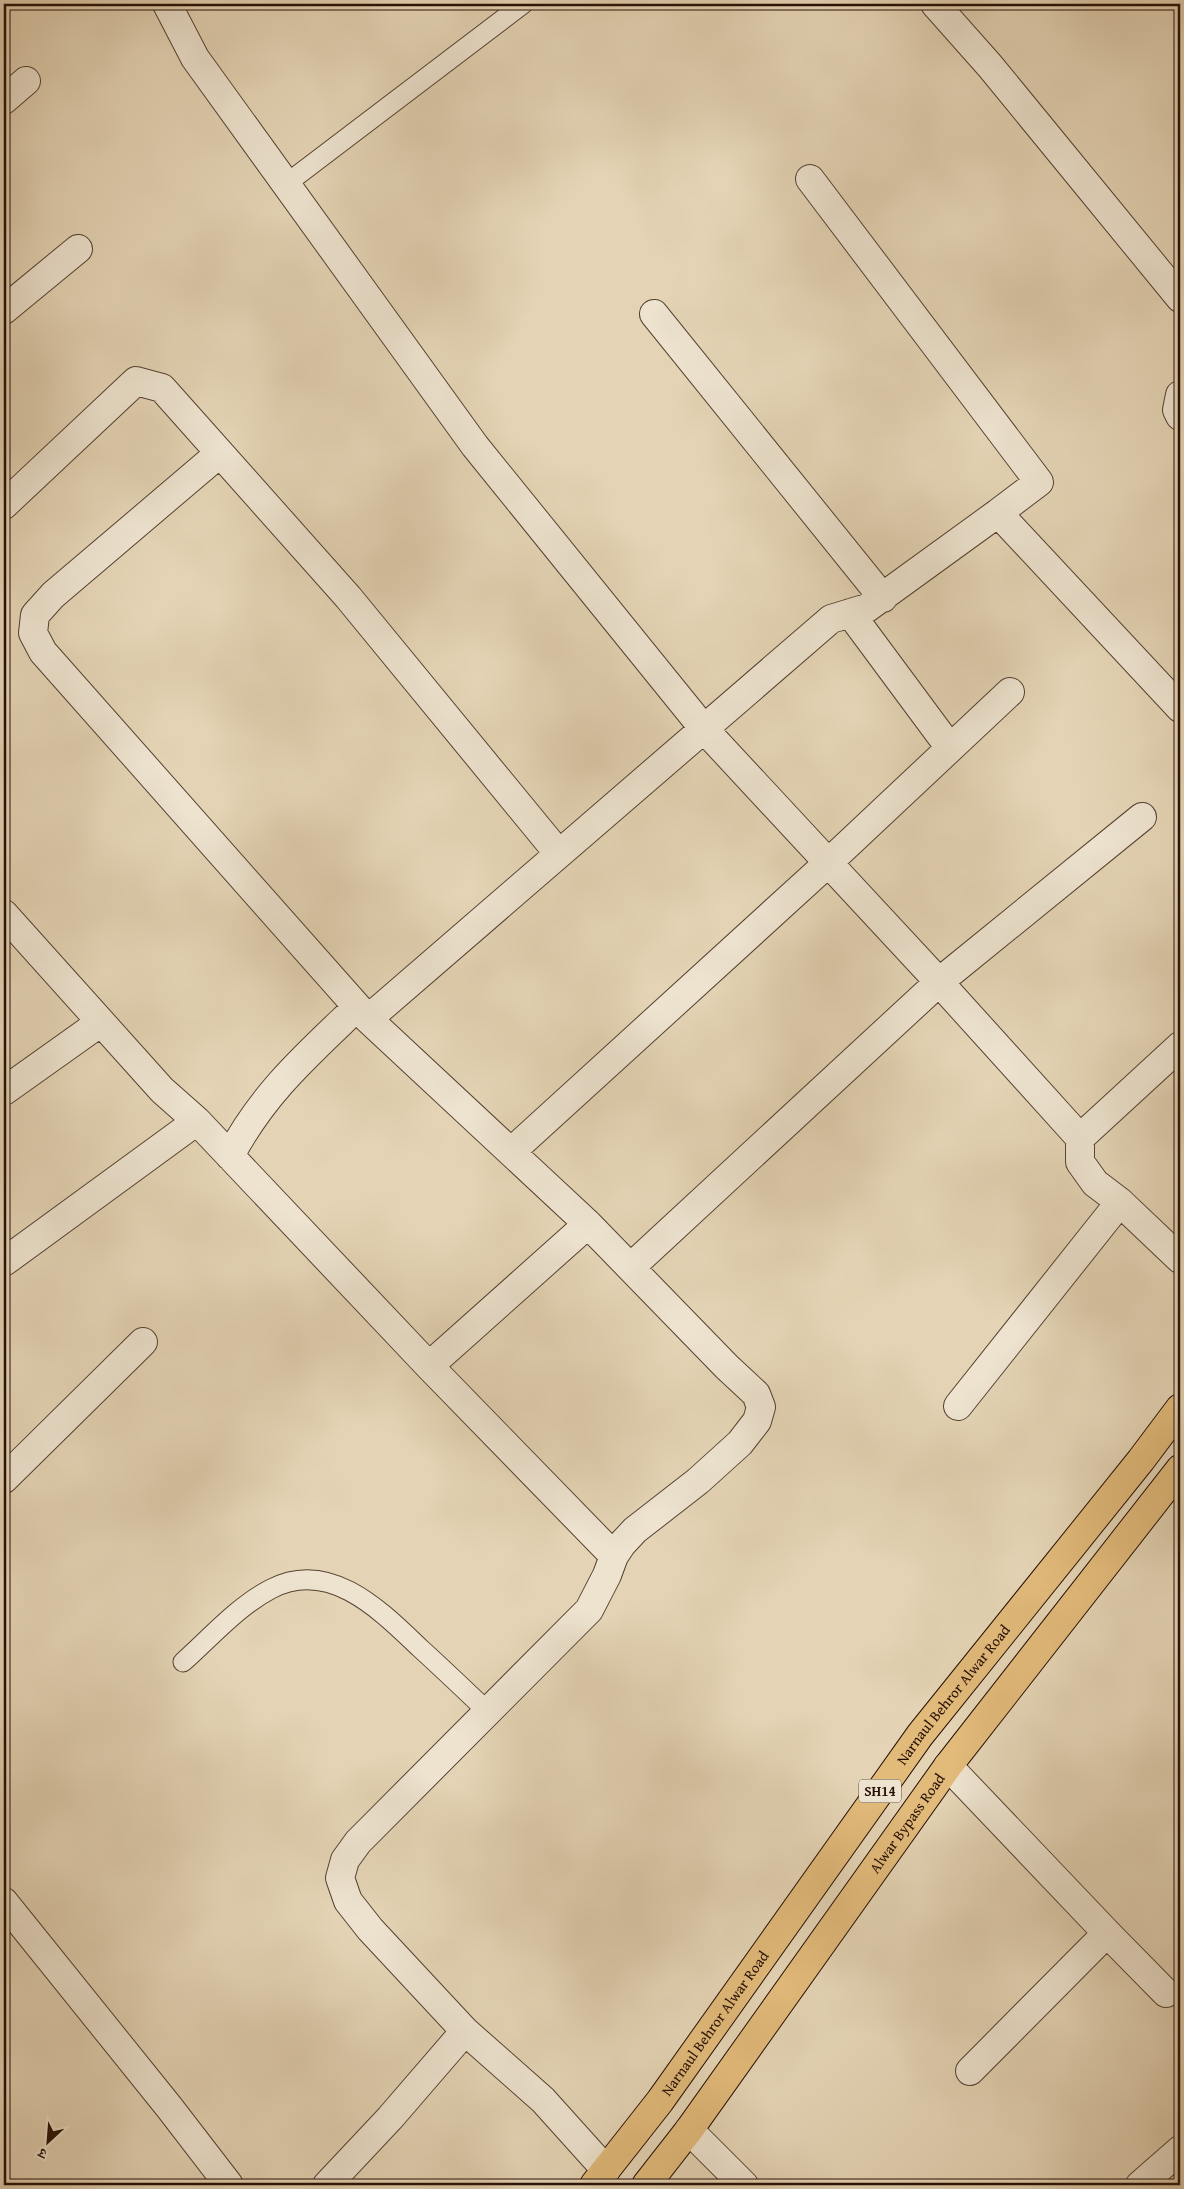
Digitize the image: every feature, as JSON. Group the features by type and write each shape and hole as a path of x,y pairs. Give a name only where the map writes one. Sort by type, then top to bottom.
{"main road":[{"name":"Narnaul Behror Alwar Road","path":"600,2178 660,2102 920,1735 1142,1460 1180,1408"},
{"name":"Alwar Bypass Road","path":"646,2185 689,2130 948,1766 1180,1469"}],"street":[{"path":"167,4 195,58 475,446 704,729 939,982 1080,1138 1080,1162 1095,1183 1120,1202 1180,1259"},
{"path":"935,4 990,66 1180,298"},
{"path":"4,100 26,81"},
{"path":"230,1156 245,1127 282,1080 559,854 831,619 868,608 1039,482 810,179"},
{"path":"4,310 78,249"},
{"path":"654,314 883,598"},
{"path":"4,505 136,381 162,388 348,597 559,854"},
{"path":"1180,395 1177,410 1180,416"},
{"path":"220,454 54,595 36,615 32,633 43,652 363,1013 588,1224 727,1367 756,1394 761,1407 757,1421 740,1443 698,1480 635,1530 614,1556 607,1575 588,1610 358,1842 345,1860 340,1878 348,1901 370,1929 465,2030 543,2100 600,2178"},
{"path":"998,513 1180,708"},
{"path":"850,613 950,748"},
{"path":"511,1152 828,863 1010,692"},
{"path":"631,1268 939,982 1142,817"},
{"path":"4,914 162,1090 197,1121 429,1366 614,1556"},
{"path":"4,1091 101,1022"},
{"path":"1080,1138 1180,1046"},
{"path":"4,1262 197,1121"},
{"path":"958,1406 1120,1202"},
{"path":"429,1366 588,1224"},
{"path":"4,1479 143,1342"},
{"path":"948,1766 1166,1993"},
{"path":"4,1902 169,2107 229,2185"},
{"path":"970,2071 1107,1933"},
{"path":"328,2185 390,2118 465,2030"},
{"path":"689,2130 744,2185"},
{"path":"1140,2185 1180,2150"}],"lane":[{"path":"286,184 523,4"},
{"path":"184,1662 242,1609 270,1589 290,1581 318,1581 345,1588 376,1607 487,1711"}]}
